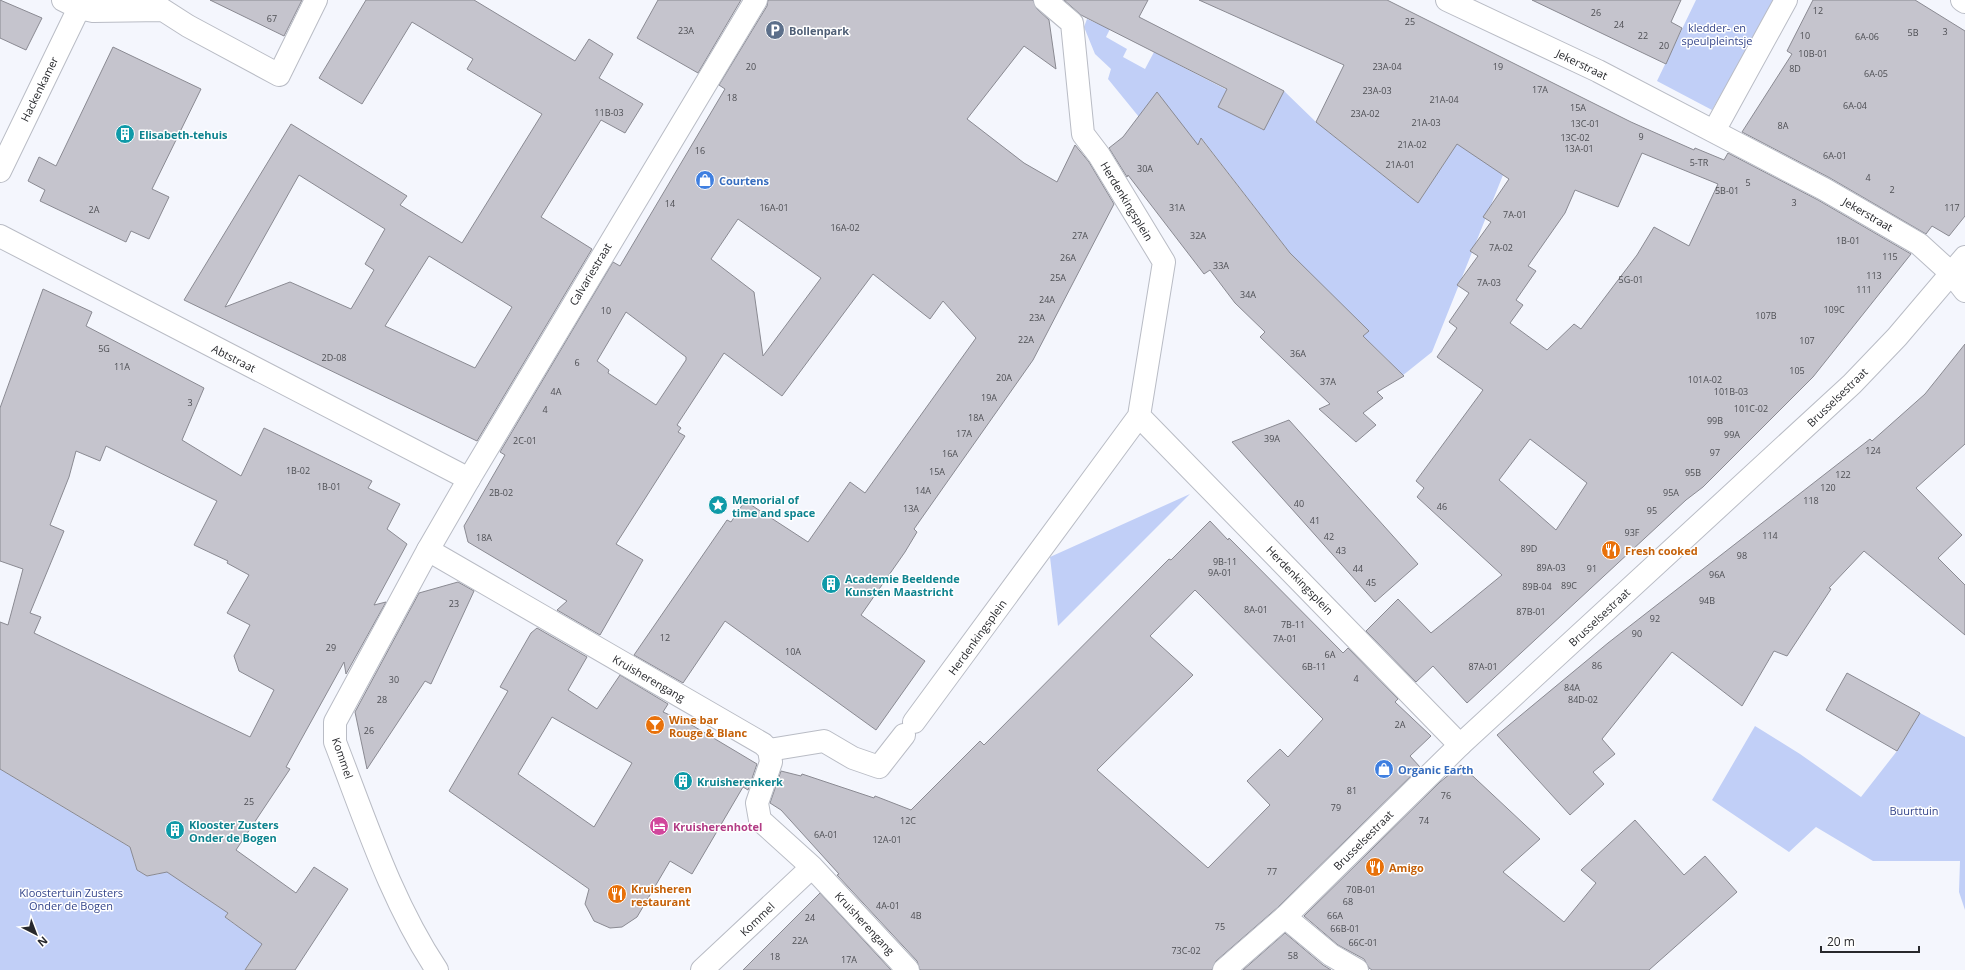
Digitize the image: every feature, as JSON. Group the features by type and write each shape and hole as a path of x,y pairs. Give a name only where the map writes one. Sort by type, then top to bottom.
{"street":[{"path":"165,5 188,26 279,75 316,0"},
{"name":"Calvariestraat","path":"428,550 466,483 756,0"},
{"name":"Herdenkingsplein","path":"769,750 824,741 853,758 879,767 1139,416 1164,262 1099,155 1082,134 1072,23 1045,0"},
{"name":"Jekerstraat","path":"1447,0 1598,71 1824,189 1958,265 1965,291"},
{"path":"1714,131 1786,0"},
{"name":"Hackenkamer","path":"0,171 71,4 93,11 165,5"},
{"name":"Abtstraat","path":"0,236 466,483"},
{"name":"Brusselsestraat","path":"1224,970 1285,917 1460,745 1852,384 1897,337 1958,265"},
{"name":"Herdenkingsplein","path":"1139,416 1460,745"},
{"name":"Kruisherengang","path":"428,550 763,744 769,750 771,762 756,803 760,820 812,867 908,970"},
{"name":"Kommel","path":"428,550 339,715 334,730 335,742 389,880 417,941 436,970"},
{"name":"Kommel","path":"702,970 812,867"},
{"path":"1285,917 1331,956 1357,970"}],"green space":[{"name":"kledder- en speulpleintsje","path":"1696,0 1775,0 1712,110 1657,81"},
{"path":"1087,19 1110,29 1106,37 1127,49 1123,57 1145,69 1154,52 1227,90 1244,110 1240,118 1263,130 1284,91 1316,122 1418,203 1482,105 1503,175 1432,352 1397,380 1389,361 1363,336 1290,253 1203,140 1197,145 1139,117 1108,79 1111,69 1095,54 1084,27"},
{"path":"1190,494 1058,626 1050,557"},
{"name":"Buurttuin","path":"1920,713 1965,737 1965,910 1959,892 1960,861 1873,861 1816,827 1789,852 1712,800 1755,726 1800,754 1861,797 1897,751"},
{"name":"Kloostertuin Zusters Onder de Bogen","path":"0,769 138,852 133,858 137,870 147,876 159,874 162,868 228,913 225,917 234,924 266,939 245,970 0,970"}],"building":[{"path":"0,0 42,18 26,50 0,38"},
{"path":"210,0 302,0 284,36"},
{"path":"366,0 474,0 575,61 589,39 613,54 599,78 643,104 625,133 601,120 541,217 592,249 477,441 184,300 291,124 407,196 400,205 462,243 542,114 467,69 473,59 412,22 362,104 319,78","holes":["299,175 385,229 365,264 374,270 351,309 290,282 225,307","429,256 512,307 475,368 385,326"]},
{"path":"658,0 741,0 698,73 637,38"},
{"path":"768,0 1033,0 1037,9 1049,20 1056,69 1024,46 967,119 1024,163 1057,182 1075,145 1089,162 1114,204 1033,360 914,529 917,532 905,552 861,615 925,661 876,730 725,621 683,683 634,655 727,520 731,522 745,501 808,542 850,482 865,493 976,338 943,301 930,319 873,274 782,396 724,353 677,425 681,428 678,432 685,436 616,544 643,560 600,635 557,610 567,601 468,542 464,526 505,455 500,452 613,262 620,266 725,89 719,85 767,6","holes":["738,219 821,278 763,356 754,292 711,259","626,312 686,357 686,360 656,405 608,373 609,370 597,361"]},
{"path":"1064,0 1148,0 1139,17 1284,91 1264,130 1218,107 1227,89 1081,15"},
{"path":"1199,0 1387,0 1631,122 1694,150 1695,148 1724,160 1728,153 1818,200 1911,254 1813,377 1703,487 1686,500 1467,703 1433,666 1416,682 1366,631 1398,599 1431,633 1502,575 1417,497 1424,488 1416,481 1483,390 1437,357 1457,328 1449,322 1469,293 1457,285 1478,256 1470,251 1491,222 1483,217 1509,179 1457,144 1418,203 1316,122 1344,65","holes":["1642,153 1718,184 1689,246 1654,227 1637,255 1581,329 1574,324 1547,350 1510,323 1523,305 1516,300 1536,271 1528,266 1565,213 1575,190 1618,207","1530,439 1587,483 1556,530 1499,480"]},
{"path":"1532,0 1681,0 1671,22 1682,28 1666,64"},
{"path":"1813,0 1915,0 1965,31 1965,216 1949,236 1932,226 1926,234 1830,178 1742,132 1792,54 1787,51"},
{"name":"Elisabeth-tehuis","path":"113,47 201,89 152,189 169,197 149,239 131,231 126,242 40,201 45,190 28,181 39,157 56,166"},
{"path":"1157,92 1198,145 1201,138 1290,253 1369,331 1363,336 1404,376 1377,392 1383,398 1363,413 1376,425 1356,442 1319,409 1330,404 1260,337 1265,332 1235,303 1210,270 1204,274 1128,175 1127,177 1109,148 1123,137"},
{"path":"43,289 92,312 86,326 204,388 182,440 241,476 264,428 372,481 368,488 400,504 387,529 407,544 374,605 386,602 346,674 344,662 286,767 290,769 236,850 296,893 314,867 348,889 295,970 245,970 262,944 225,917 228,913 167,872 147,876 137,870 130,847 0,769 0,622 8,625 23,569 0,561 0,408","holes":["106,446 217,501 194,545 228,561 227,563 249,575 227,613 250,625 234,656 239,671 274,690 250,737 34,633 41,617 30,613 64,531 50,525 69,477 76,451 100,461"]},
{"path":"1965,344 1965,444 1916,488 1962,535 1938,558 1965,585 1965,635 1864,551 1829,588 1831,589 1787,656 1774,651 1742,706 1672,652 1602,739 1615,754 1593,772 1604,784 1570,815 1497,735 1608,643 1870,439 1872,441 1925,394"},
{"path":"1289,420 1418,564 1375,602 1232,442"},
{"path":"1210,521 1228,540 1229,538 1343,653 1348,648 1398,699 1395,702 1431,736 1410,756 1420,767 1277,908 1216,961 1212,970 920,970 917,961 837,875 839,874 781,810 770,803 781,771 801,776 802,774 874,798 875,796 911,810 980,741 984,745 1169,559 1171,560","holes":["1195,590 1323,719 1288,757 1280,749 1247,781 1270,805 1208,868 1097,770 1193,675 1150,636"]},
{"path":"458,582 474,591 431,684 425,681 367,769 355,712 419,593"},
{"name":"Kruisherenkerk","path":"537,628 587,657 568,690 597,709 620,675 668,704 663,712 690,724 757,764 748,790 743,787 692,874 670,861 637,917 622,927 610,928 594,921 585,904 589,889 449,791 508,691 500,687 531,633","holes":["552,717 632,763 594,827 518,774"]},
{"path":"1847,673 1920,713 1897,751 1826,710"},
{"path":"1461,765 1540,839 1503,872 1564,922 1596,883 1581,870 1635,820 1684,875 1705,856 1737,892 1649,970 1372,970 1369,968 1364,959 1338,945 1304,916 1440,782"},
{"path":"820,893 891,970 743,970"},
{"path":"1285,933 1323,965 1331,970 1243,970"}],"place":[{"name":"Bollenpark","path":"775,30"},
{"name":"Elisabeth-tehuis","path":"125,134"},
{"name":"Courtens","path":"705,180"},
{"name":"Memorial of time and space","path":"718,505"},
{"name":"Fresh cooked","path":"1611,550"},
{"name":"Academie Beeldende Kunsten Maastricht","path":"831,584"},
{"name":"Wine bar Rouge & Blanc","path":"655,725"},
{"name":"Organic Earth","path":"1384,769"},
{"name":"Kruisherenkerk","path":"683,781"},
{"name":"Kruisherenhotel","path":"659,826"},
{"name":"Klooster Zusters Onder de Bogen","path":"175,830"},
{"name":"Amigo","path":"1375,867"},
{"name":"Kruisheren restaurant","path":"617,894"}]}
